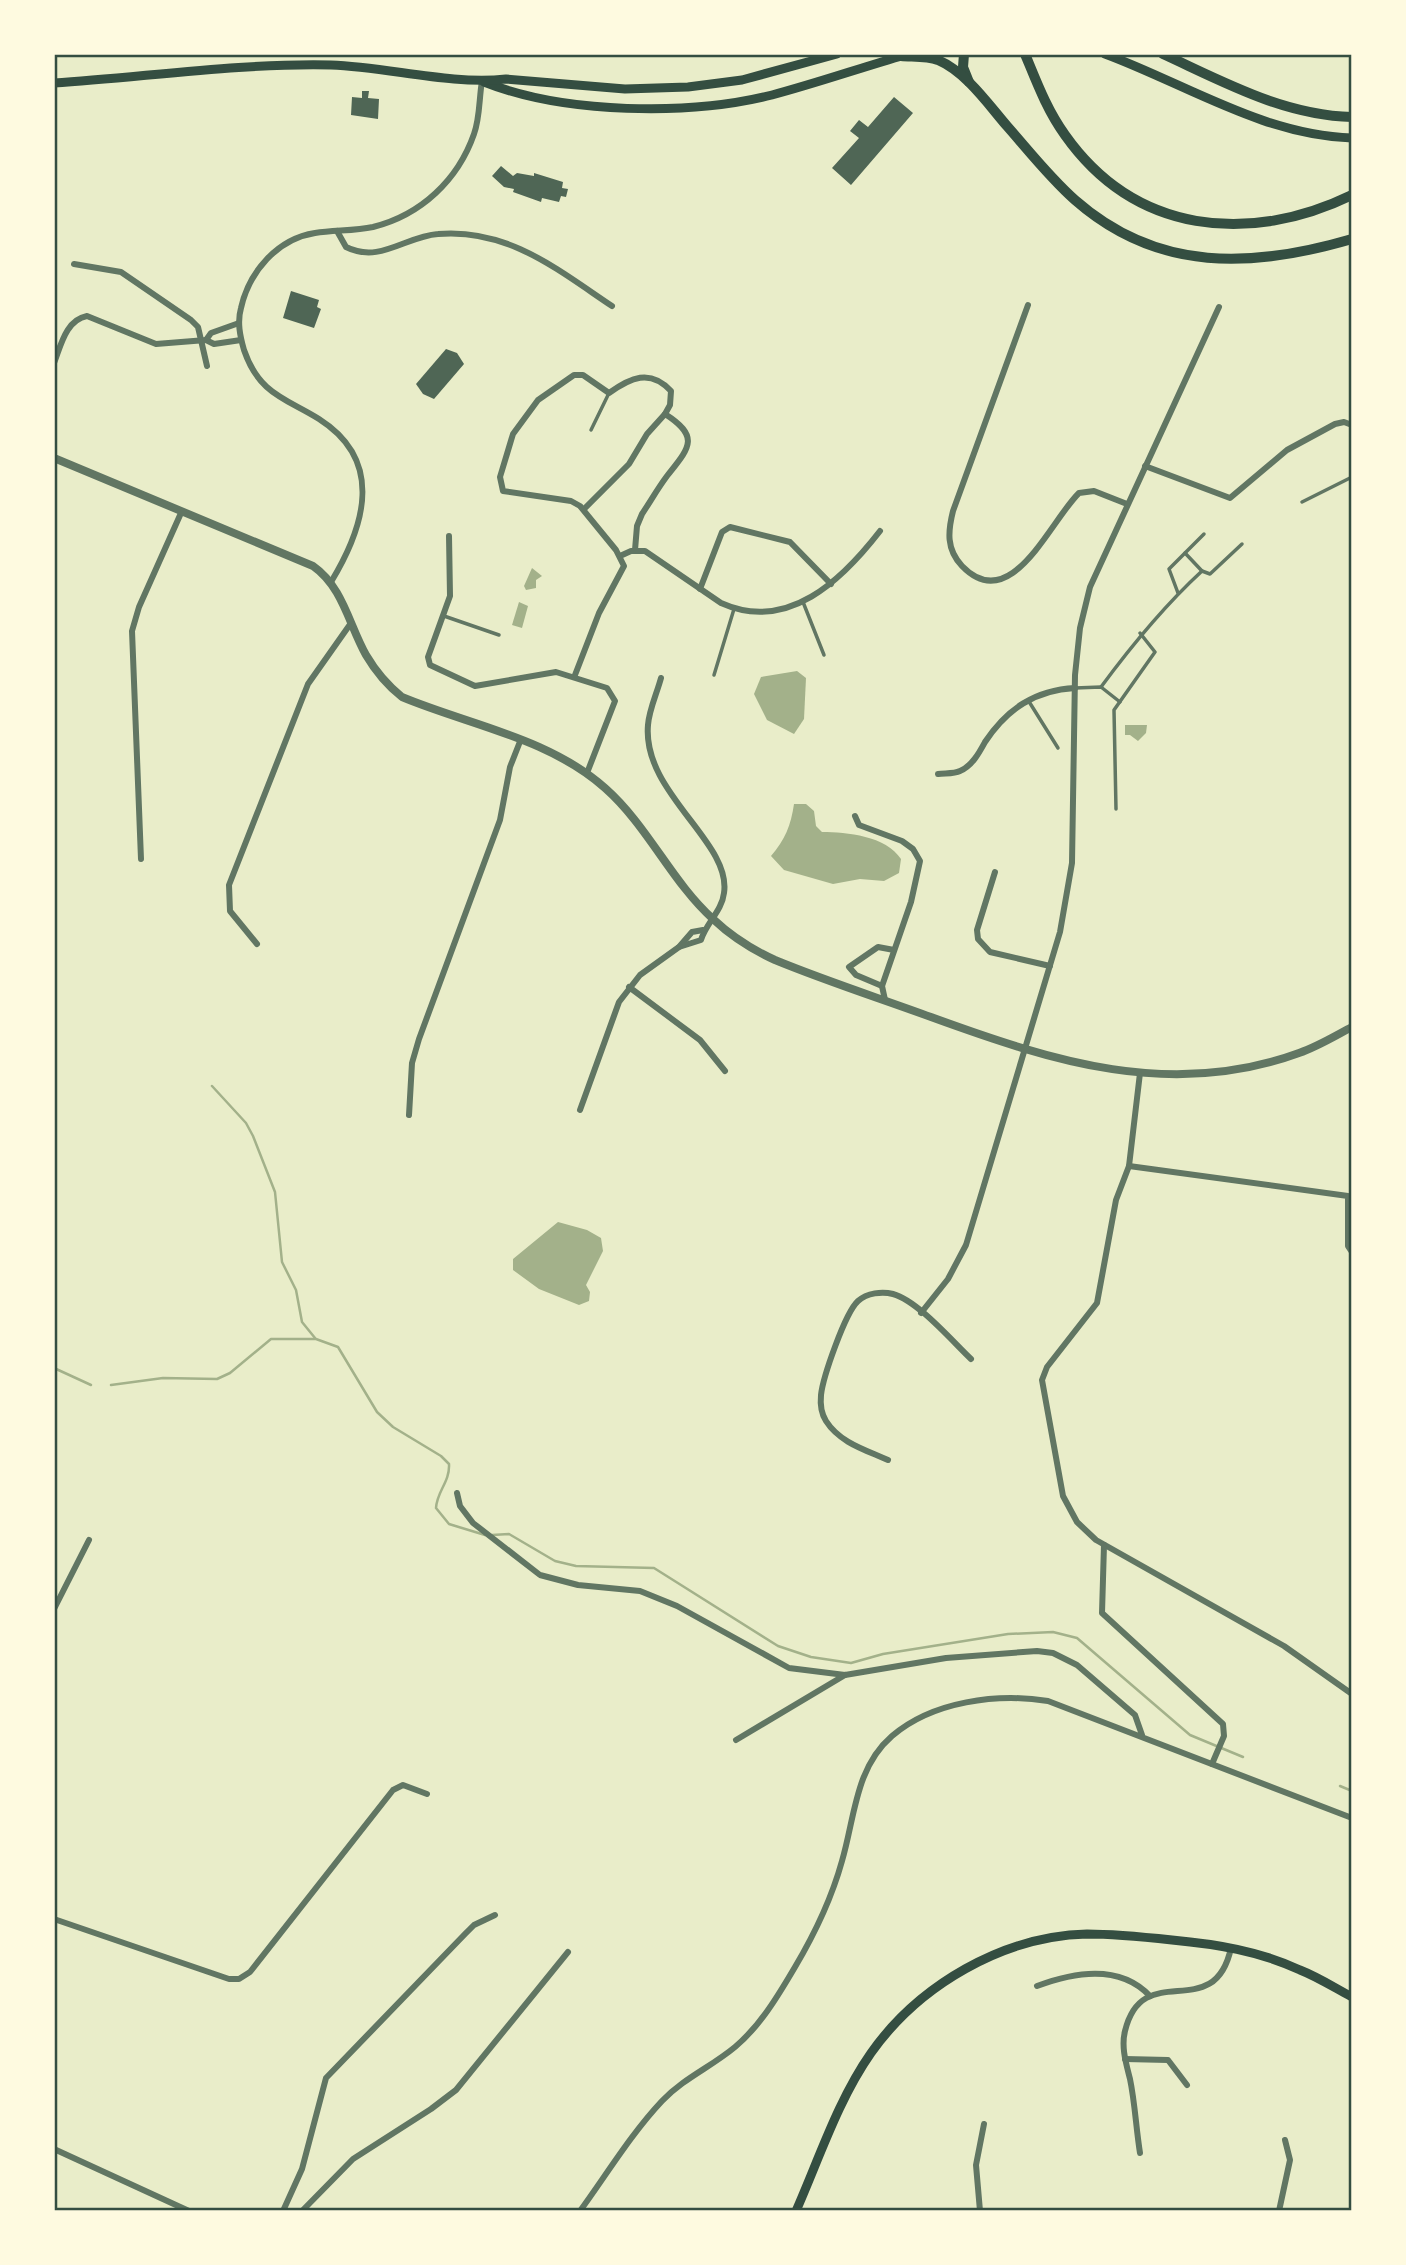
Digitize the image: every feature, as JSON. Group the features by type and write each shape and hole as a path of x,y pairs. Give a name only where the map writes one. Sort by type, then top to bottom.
{"highway":[{"path":"964,54 963,67 971,85"},
{"path":"1025,54 1052,114 1077,150 1110,182 1159,210 1197,222 1260,224 1298,217 1352,195"},
{"path":"905,55 940,61 971,85 1073,199 1094,215 1145,242 1174,252 1242,260 1301,254 1352,239"}],"main road":[{"path":"54,83 328,65 482,81 506,79 625,89 688,87 742,80 837,54"},
{"path":"1105,54 1259,120 1323,135 1352,138"},
{"path":"1163,54 1276,105 1352,117"},
{"path":"482,81 503,90 588,105 676,107 770,95 905,55"},
{"path":"796,2211 853,2083 871,2053 921,1998 955,1974 998,1954 1040,1940 1084,1934 1125,1935 1231,1948 1301,1970 1352,1997"}],"street":[{"path":"331,582 345,559 363,509 362,476 354,454 335,430 268,389 251,366 241,340 240,310 252,277 271,255 298,238 388,222 425,203 457,170 475,132 482,81"},
{"path":"337,231 346,247 359,252 390,250 439,234 514,244 612,306"},
{"path":"74,264 121,272 191,320 204,340 207,366"},
{"path":"1028,305 953,511 948,529 952,551 968,571 984,580 1002,580 1020,568 1079,493 1094,491 1128,504"},
{"path":"921,1313 948,1279 966,1245 1060,932 1072,863 1075,688 1080,628 1090,587 1219,307"},
{"path":"54,363 69,327 87,316 156,344 204,340 214,344 241,340"},
{"path":"204,340 211,333 239,323"},
{"path":"575,675 602,606 623,571 620,556 584,509 571,501 507,493 500,487 500,477 513,434 538,400 574,375 583,375 609,393 631,378 647,377 671,391 670,405 665,414 648,434 629,464 584,509"},
{"path":"635,550 637,526 642,514 689,445 685,429 665,414"},
{"path":"1145,466 1230,498 1287,450 1335,424 1344,422 1352,425"},
{"path":"54,458 304,562 331,582 377,672 402,698 521,739 587,773 627,811 713,919 754,950 775,960 1024,1050 1090,1067 1140,1073 1218,1071 1265,1063 1302,1052 1352,1027"},
{"path":"141,859 132,631 139,607 181,513"},
{"path":"700,589 722,532 730,527 790,542 831,584"},
{"path":"620,556 635,550 645,551 734,609 776,611 803,602 831,584 856,561 880,531"},
{"path":"449,536 450,596 428,661 434,669 475,686 556,672 575,675 607,688 615,701 587,773"},
{"path":"257,944 230,911 229,885 308,684 351,623"},
{"path":"580,1110 607,1033 629,987 649,967 679,947 692,932 704,930 713,919 725,891 719,862 709,844 664,786 649,741 648,724 661,678"},
{"path":"938,774 959,771 971,763 1001,720 1028,700 1043,692 1075,688"},
{"path":"409,1115 412,1063 419,1039 500,820 510,767 521,739"},
{"path":"855,816 859,825 909,846 920,861 919,876 882,986 885,1000"},
{"path":"995,872 978,928 978,939 990,952 1050,966"},
{"path":"882,986 856,975 849,967 878,947 894,950"},
{"path":"629,987 700,1040 724,1071"},
{"path":"1140,1073 1129,1166 1116,1200 1097,1303 1047,1367 1042,1380 1063,1496 1077,1522 1104,1545 1284,1646 1352,1694"},
{"path":"1129,1166 1348,1196 1348,1246 1352,1252"},
{"path":"888,1460 850,1444 834,1430 822,1412 822,1391 848,1315 861,1299 889,1293 903,1298 971,1359"},
{"path":"457,1493 460,1506 484,1532 540,1575 578,1585 640,1591 677,1606 789,1668 845,1675 946,1658 1037,1651 1053,1653 1077,1665 1135,1715 1142,1735"},
{"path":"54,1609 89,1540"},
{"path":"1104,1545 1101,1613 1223,1724 1224,1736 1212,1764"},
{"path":"736,1740 845,1675"},
{"path":"580,2211 644,2122 664,2099 686,2080 737,2046 767,2011 795,1966 826,1903 842,1861 863,1776 876,1754 894,1735 919,1718 951,1707 1002,1698 1028,1698 1068,1707 1352,1818"},
{"path":"54,1919 229,1979 239,1979 250,1972 393,1790 402,1785 427,1794"},
{"path":"283,2211 302,2169 326,2078 474,1925 495,1915"},
{"path":"1139,2153 1125,2059 1124,2032 1131,2016 1150,1996 1178,1989 1206,1988 1223,1973 1231,1948"},
{"path":"302,2211 353,2159 456,2090 568,1952"},
{"path":"1037,1986 1059,1978 1108,1974 1136,1983 1150,1996"},
{"path":"1125,2059 1168,2060 1187,2085"},
{"path":"980,2211 976,2165 984,2124"},
{"path":"1279,2211 1289,2178 1290,2149 1285,2140"},
{"path":"54,2149 189,2211"}],"lane":[{"path":"591,430 609,393"},
{"path":"1302,502 1352,477"},
{"path":"1178,593 1169,569 1204,534"},
{"path":"1185,552 1202,571 1210,574 1242,544"},
{"path":"1101,687 1140,634 1202,571"},
{"path":"803,602 824,654"},
{"path":"714,675 734,609"},
{"path":"444,616 499,635"},
{"path":"1116,809 1114,710 1155,652 1140,634"},
{"path":"1075,688 1101,687 1121,702"},
{"path":"1028,700 1058,748"}],"shaded area":[{"path":"532,568 542,576 536,580 536,588 526,590 524,586"},
{"path":"519,602 528,606 522,628 512,625"},
{"path":"797,671 806,678 804,719 794,734 767,720 754,694 761,677"},
{"path":"1125,725 1147,725 1146,733 1138,741 1125,735"},
{"path":"794,804 806,804 814,811 816,826 822,832 854,834 886,845 901,859 899,873 884,881 860,879 833,884 784,870 771,856 787,832"},
{"path":"558,1222 587,1230 601,1238 603,1251 586,1285 590,1292 589,1301 579,1305 539,1289 513,1270 513,1259"}],"building":[{"path":"362,91 369,91 368,98 379,99 378,119 351,115 352,97 362,98"},
{"path":"894,97 913,113 851,185 832,168 859,138 850,131 859,120 868,127"},
{"path":"501,166 513,176 517,173 534,176 534,173 563,182 562,188 568,189 566,197 561,196 559,202 542,198 541,202 513,192 514,189 504,187 492,176"},
{"path":"291,291 319,300 317,307 321,309 314,328 283,318"},
{"path":"446,349 457,353 464,364 434,399 423,394 416,384"}],"waterway":[{"path":"212,1086 246,1123 253,1136 275,1192 282,1262 296,1290 302,1322 315,1338"},
{"path":"111,1385 163,1378 217,1379 230,1373 271,1339 316,1339 338,1347 377,1412 393,1427 441,1456 449,1464 448,1476 436,1508 449,1524 485,1535"},
{"path":"54,1368 91,1385"},
{"path":"492,1535 509,1534 555,1561 576,1566 654,1568 778,1646 811,1657 851,1663 883,1654 1008,1634 1053,1632 1077,1638 1190,1735 1243,1757"},
{"path":"1340,1786 1352,1791"}]}
